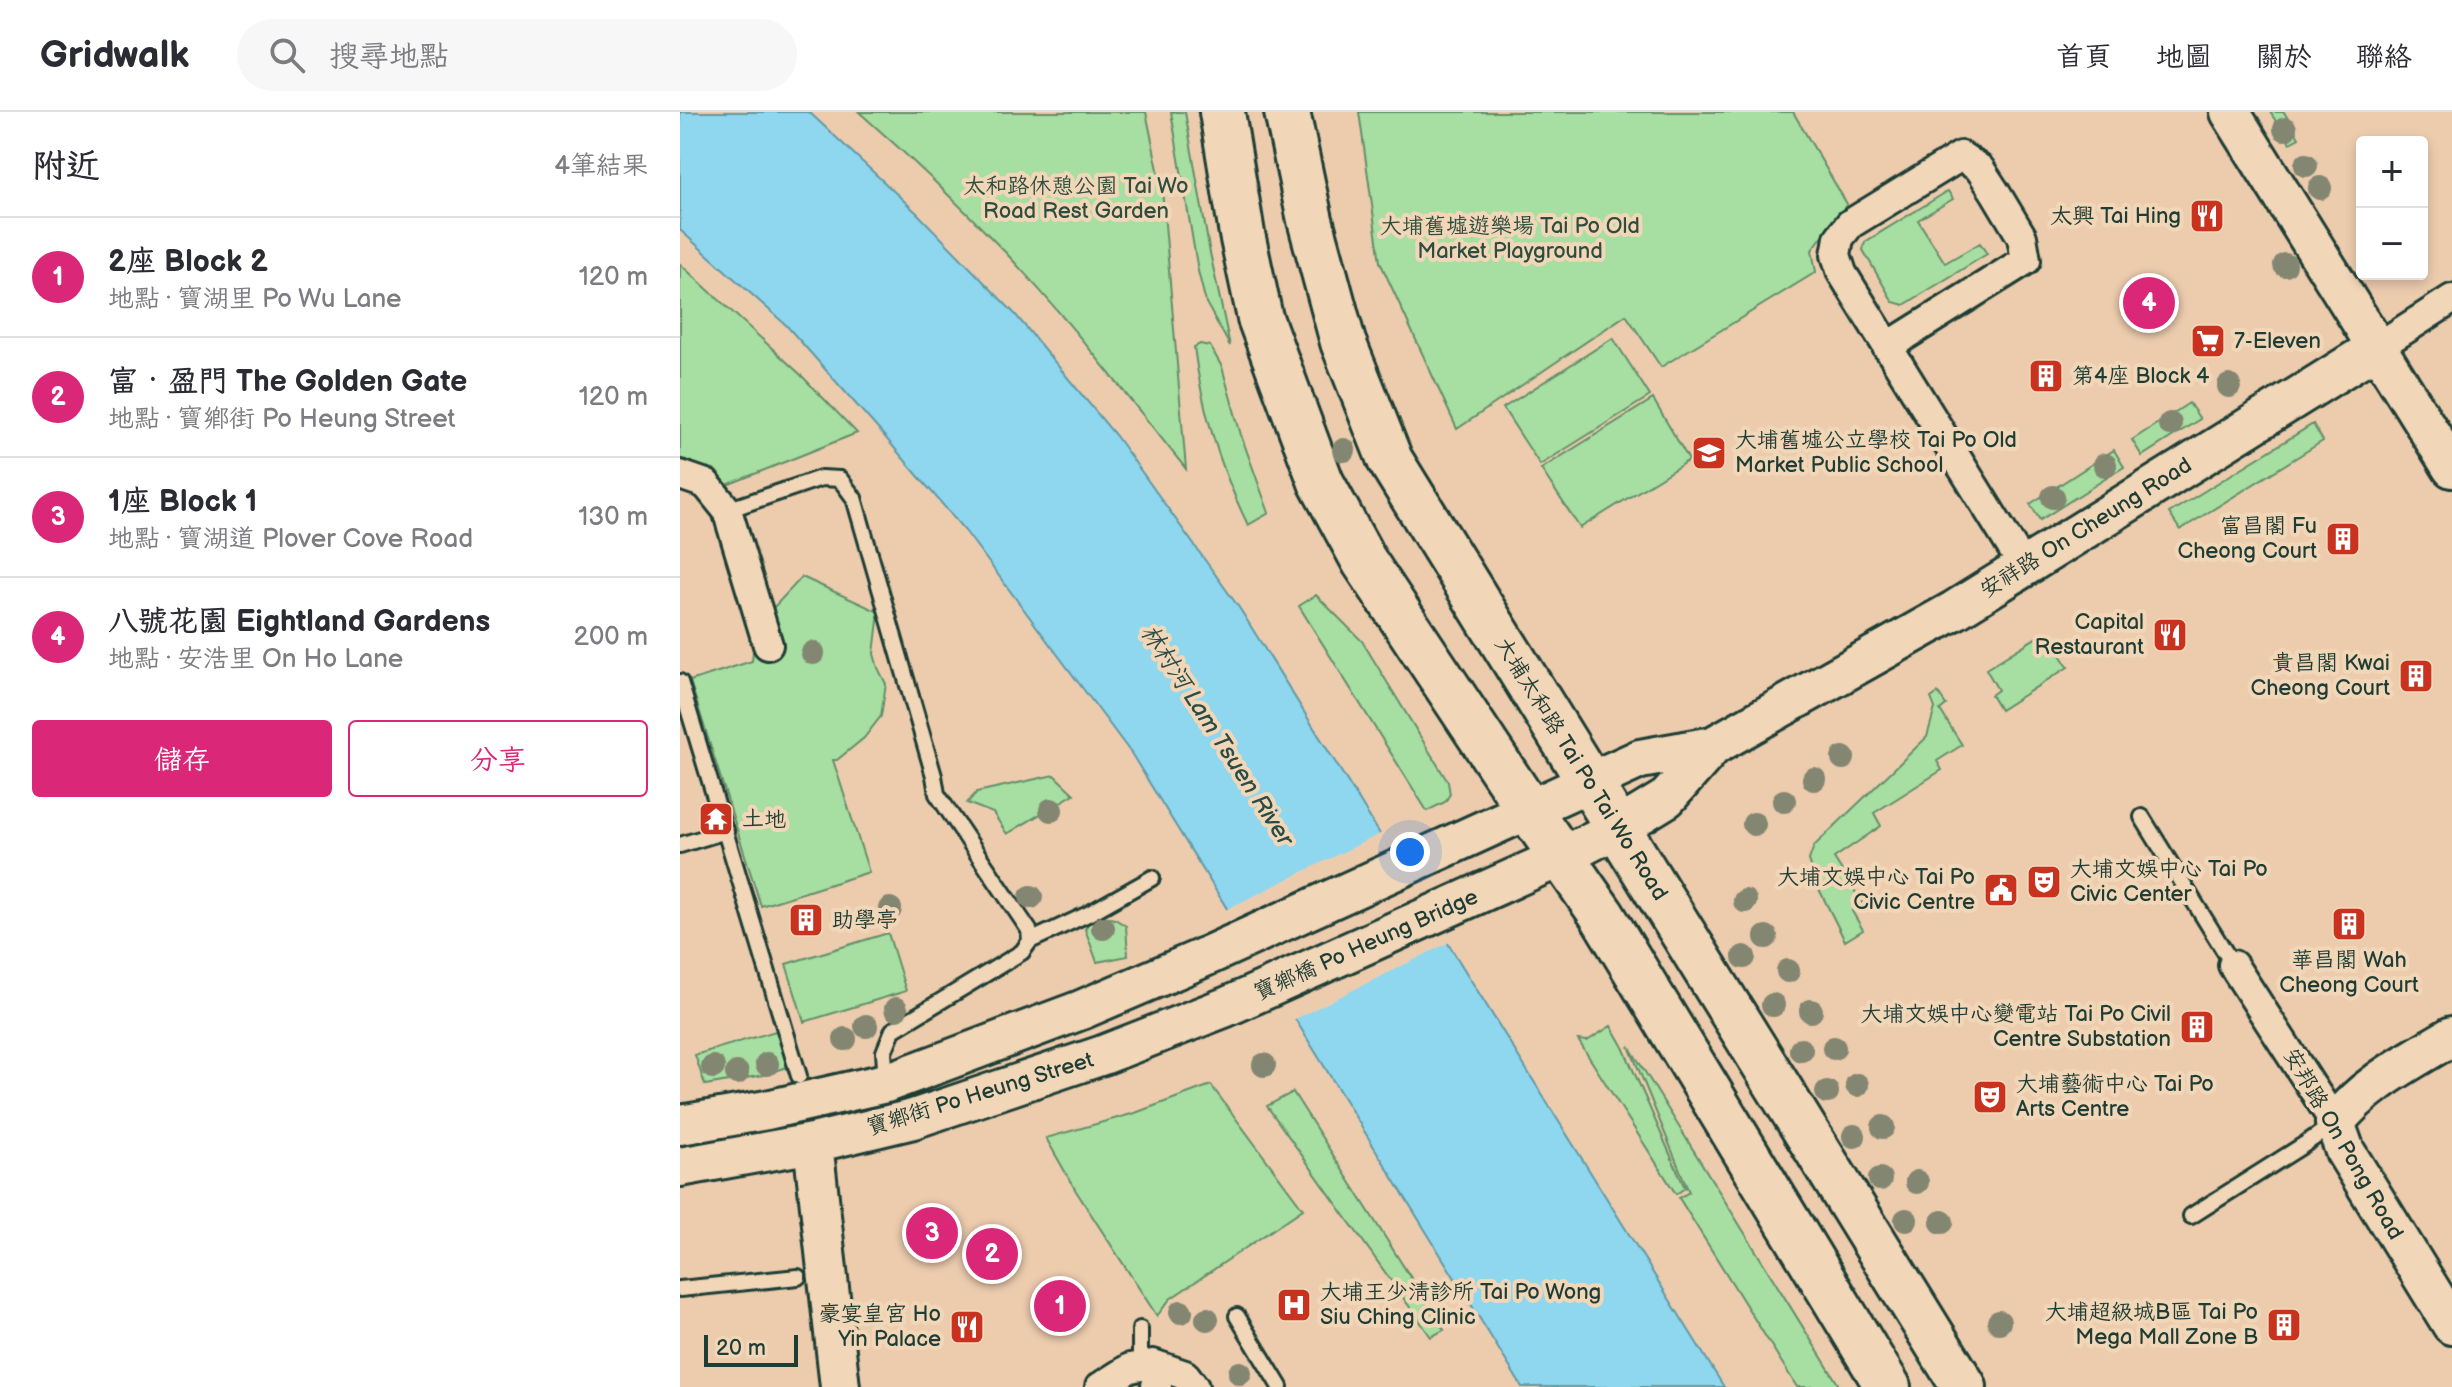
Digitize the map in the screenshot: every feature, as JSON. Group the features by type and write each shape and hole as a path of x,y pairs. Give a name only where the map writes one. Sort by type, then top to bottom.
{"main road":[{"path":"1222,112 1242,234 1260,318 1321,482 1364,561 1646,984 1888,1387"},
{"name":"大埔太和路 Tai Po Tai Wo Road","path":"1287,112 1310,220 1343,342 1390,460 1964,1387"}],"street":[{"path":"2230,112 2452,468"},
{"path":"1887,347 2026,260 2022,237 1995,192 1980,169 1961,156 1850,224 1839,238 1836,255 1842,273 1887,347 2024,567"},
{"name":"安祥路 On Cheung Road","path":"1198,960 1640,759 1713,746 1914,634 2452,299"},
{"path":"680,475 706,484 727,510 768,645"},
{"name":"安祥路 On Cheung Road","path":"1505,882 1618,828 1667,798 1713,746"},
{"name":"寶鄉橋 Po Heung Bridge","path":"1226,1007 1505,882"},
{"name":"寶鄉街 Po Heung Street","path":"681,1123 767,1110 886,1083 1081,1010 1198,960"},
{"name":"安邦路 On Pong Road","path":"2233,965 2335,1123 2345,1151 2452,1325"},
{"name":"寶鄉街 Po Heung Street","path":"680,1167 813,1143 913,1119 1103,1055 1226,1007"},
{"path":"2335,1123 2354,1100 2379,1081 2452,1036"},
{"path":"813,1143 840,1387"},
{"path":"1100,1387 1130,1368 1151,1380 1153,1364 1185,1375 1194,1387"}],"lane":[{"path":"727,510 821,478 840,479 854,498 937,794 1029,930 1030,941"},
{"path":"680,682 799,1076"},
{"path":"2142,817 2233,965"},
{"path":"680,845 726,831"},
{"path":"886,1083 884,1052 893,1030 1022,952 1030,941 1088,914 1152,878"},
{"path":"2191,1216 2335,1123"},
{"path":"680,1289 798,1277"},
{"path":"1237,1316 1280,1387"},
{"path":"1140,1329 1151,1380"}],"green space":[{"name":"太和路休憩公園 Tai Wo Road Rest Garden","path":"859,112 1146,112 1162,189 1186,469 1029,278 952,198"},
{"path":"1171,112 1185,112 1230,346 1206,303"},
{"name":"大埔舊墟遊樂場 Tai Po Old Market Playground","path":"1359,112 1793,112 1847,204 1812,250 1816,272 1661,367 1626,315 1457,429 1380,262"},
{"path":"2270,112 2284,112 2299,138 2290,143"},
{"path":"1948,191 1953,199 1918,220 1945,263 1980,243 1987,254 1904,305 1893,302 1863,250 1865,242"},
{"path":"680,264 800,374 857,433 727,485 714,469 680,462"},
{"path":"1613,338 1650,396 1540,465 1503,408"},
{"path":"1200,344 1210,346 1222,367 1241,435 1269,513 1248,525 1229,482 1207,416 1194,347"},
{"path":"1653,399 1689,460 1580,528 1541,469"},
{"path":"2189,403 2200,419 2142,456 2132,440"},
{"path":"2313,424 2323,441 2180,530 2169,513"},
{"path":"2114,450 2124,467 2040,520 2030,504"},
{"path":"802,577 879,612 874,654 886,684 881,716 864,738 833,760 869,872 761,906 690,681 752,661 754,640 773,608"},
{"path":"1316,595 1362,641 1448,782 1450,794 1445,802 1427,811 1299,606"},
{"path":"2045,632 2068,667 2000,710 1991,695 1998,690 1986,669"},
{"path":"1938,693 1946,705 1940,710 1962,745 1937,761 1942,770 1874,813 1881,826 1834,858 1863,904 1852,911 1863,930 1845,941 1817,885 1809,860 1814,846 1927,737 1935,708 1931,698"},
{"path":"1054,775 1074,794 1007,834 993,813 967,803 977,792"},
{"path":"1097,916 1115,919 1126,926 1128,956 1097,962 1085,929"},
{"path":"888,933 906,991 804,1022 786,964"},
{"path":"1611,1026 1685,1188 1676,1194 1578,1040 1587,1041"},
{"path":"779,1030 790,1066 764,1075 705,1085 695,1055"},
{"path":"1629,1046 1840,1387 1797,1387 1679,1198 1689,1192"},
{"path":"1211,1085 1303,1209 1170,1299 1157,1316 1076,1191 1046,1138 1135,1113"},
{"path":"1293,1092 1444,1330 1431,1337 1267,1106"}],"water":[{"name":"林村河 Lam Tsuen River","path":"680,112 809,112 917,213 1015,314 1116,436 1240,609 1724,1387 1522,1387 1131,753 966,532 885,437 786,325 680,230"}],"pier":[{"path":"1384,832 1452,941 1293,1020 1225,910"}],"place":[{"name":"太興 Tai Hing","path":"2207,216"},
{"name":"八號花園 Eightland Gardens","path":"2149,303"},
{"name":"7-Eleven","path":"2208,341"},
{"name":"第4座 Block 4","path":"2046,376"},
{"name":"大埔舊墟公立學校 Tai Po Old Market Public School","path":"1709,453"},
{"name":"富昌閣 Fu Cheong Court","path":"2343,539"},
{"name":"Capital Restaurant","path":"2170,635"},
{"name":"貴昌閣 Kwai Cheong Court","path":"2416,676"},
{"name":"土地","path":"716,819"},
{"name":"大埔文娛中心 Tai Po Civic Center","path":"2044,882"},
{"name":"大埔文娛中心 Tai Po Civic Centre","path":"2001,890"},
{"name":"助學亭","path":"806,920"},
{"name":"華昌閣 Wah Cheong Court","path":"2349,924"},
{"name":"大埔文娛中心變電站 Tai Po Civil Centre Substation","path":"2197,1027"},
{"name":"大埔藝術中心 Tai Po Arts Centre","path":"1990,1097"},
{"name":"1座 Block 1","path":"932,1233"},
{"name":"富‧盈門 The Golden Gate","path":"992,1254"},
{"name":"大埔王少清診所 Tai Po Wong Siu Ching Clinic","path":"1294,1305"},
{"name":"2座 Block 2","path":"1060,1306"},
{"name":"大埔超級城B區 Tai Po Mega Mall Zone B","path":"2284,1325"},
{"name":"豪宴皇宮 Ho Yin Palace","path":"967,1327"}]}
